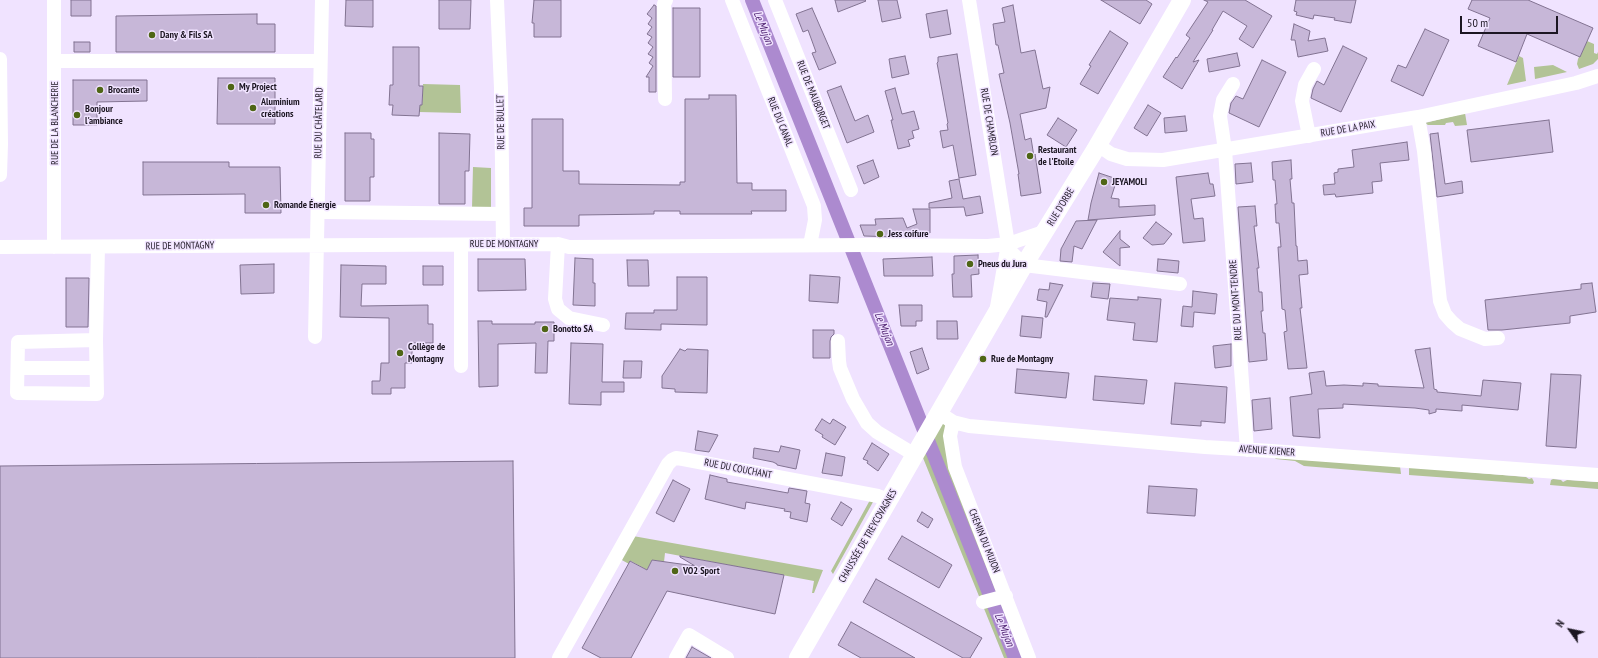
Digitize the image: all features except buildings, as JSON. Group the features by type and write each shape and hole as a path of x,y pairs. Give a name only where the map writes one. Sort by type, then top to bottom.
{"main road":[{"name":"RUE D'ORBE","path":"942,419 1024,265 1098,146 1182,0"},
{"name":"CHAUSSÉE DE TREYCOVAGNES","path":"798,658 917,451 942,419"}],"street":[{"name":"RUE DE LA BLANCHERIE","path":"54,0 54,247"},
{"name":"RUE DU CHÂTELARD","path":"315,337 322,0"},
{"name":"RUE DE BULLET","path":"497,0 501,88 503,244"},
{"path":"665,99 664,4 666,0"},
{"name":"RUE DU CANAL","path":"732,0 814,206 815,220 810,246"},
{"name":"RUE DE MAUBORGET","path":"775,0 851,190"},
{"name":"RUE DE CHAMBLON","path":"969,0 1008,244 1016,259 1024,265"},
{"path":"0,59 0,175"},
{"path":"54,61 320,61"},
{"path":"1308,136 1302,101 1305,85 1314,69"},
{"name":"RUE DE LA PAIX","path":"1098,146 1127,160 1164,160 1418,117 1576,83 1598,76"},
{"name":"RUE DU MONT-TENDRE","path":"1233,84 1223,100 1220,116 1225,150 1247,450"},
{"path":"1418,117 1424,151 1440,301 1445,314 1460,329 1474,336 1485,339 1498,338"},
{"path":"325,212 502,214"},
{"path":"1008,244 1046,231"},
{"name":"RUE DE MONTAGNY","path":"0,247 503,244 558,244 569,247 834,245 988,246 1008,244"},
{"path":"558,244 555,299 558,308 569,318 603,325"},
{"name":"RUE DE CHAMBLON","path":"995,317 1008,244"},
{"path":"461,245 461,366"},
{"path":"96,340 18,342 17,393 97,394 96,340 98,247"},
{"path":"1024,265 1180,284"},
{"path":"838,341 838,361 840,368 853,398 867,423 877,432 917,451"},
{"path":"18,368 96,368"},
{"name":"AVENUE KIENER","path":"942,419 969,426 1247,450 1598,475"},
{"name":"CHEMIN DU MUJON","path":"942,419 950,436 955,467 1029,658"},
{"name":"RUE DU COUCHANT","path":"559,658 668,464 676,458 849,490 878,496 889,500"},
{"path":"983,602 1006,596"},
{"path":"676,658 689,636 727,658"}],"green space":[{"path":"1587,41 1594,44 1594,53 1597,54 1598,52 1598,59 1593,64 1579,69 1577,64 1578,59"},
{"path":"1519,56 1523,58 1526,81 1507,85"},
{"path":"1553,65 1567,72 1535,79 1534,67"},
{"path":"423,84 460,85 461,113 419,112 419,105 422,105"},
{"path":"1465,113 1467,125 1455,126 1453,122 1446,123 1445,125 1428,125 1425,123"},
{"path":"473,167 491,168 491,209 472,208"},
{"path":"939,413 950,436 1029,658 1004,658 919,448"},
{"path":"1275,458 1400,466 1401,474 1304,466 1295,461"},
{"path":"1409,467 1526,477 1529,479 1532,478 1534,482 1533,484 1409,475"},
{"path":"1551,480 1561,480 1563,482 1567,480 1598,482 1598,489 1550,485"},
{"path":"870,500 873,502 833,574 831,571"},
{"path":"633,536 823,570 814,593 812,593 814,581 665,553 664,562 652,560 647,570 631,561 629,564 620,559"}],"waterway":[{"name":"Le Mujon","path":"752,0 1015,658"}],"place":[{"name":"Dany & Fils SA","path":"152,35"},
{"name":"My Project","path":"231,87"},
{"name":"Brocante","path":"100,90"},
{"name":"Aluminium créations","path":"253,108"},
{"name":"Bonjour l'ambiance","path":"77,115"},
{"name":"Restaurant de l'Etoile","path":"1030,156"},
{"name":"JEYAMOLI","path":"1104,182"},
{"name":"Romande Énergie","path":"266,205"},
{"name":"Jess coifure","path":"880,234"},
{"name":"Pneus du Jura","path":"970,264"},
{"name":"Bonotto SA","path":"545,329"},
{"name":"Collège de Montagny","path":"400,353"},
{"name":"Rue de Montagny","path":"983,359"},
{"name":"VO2 Sport","path":"675,571"}]}
